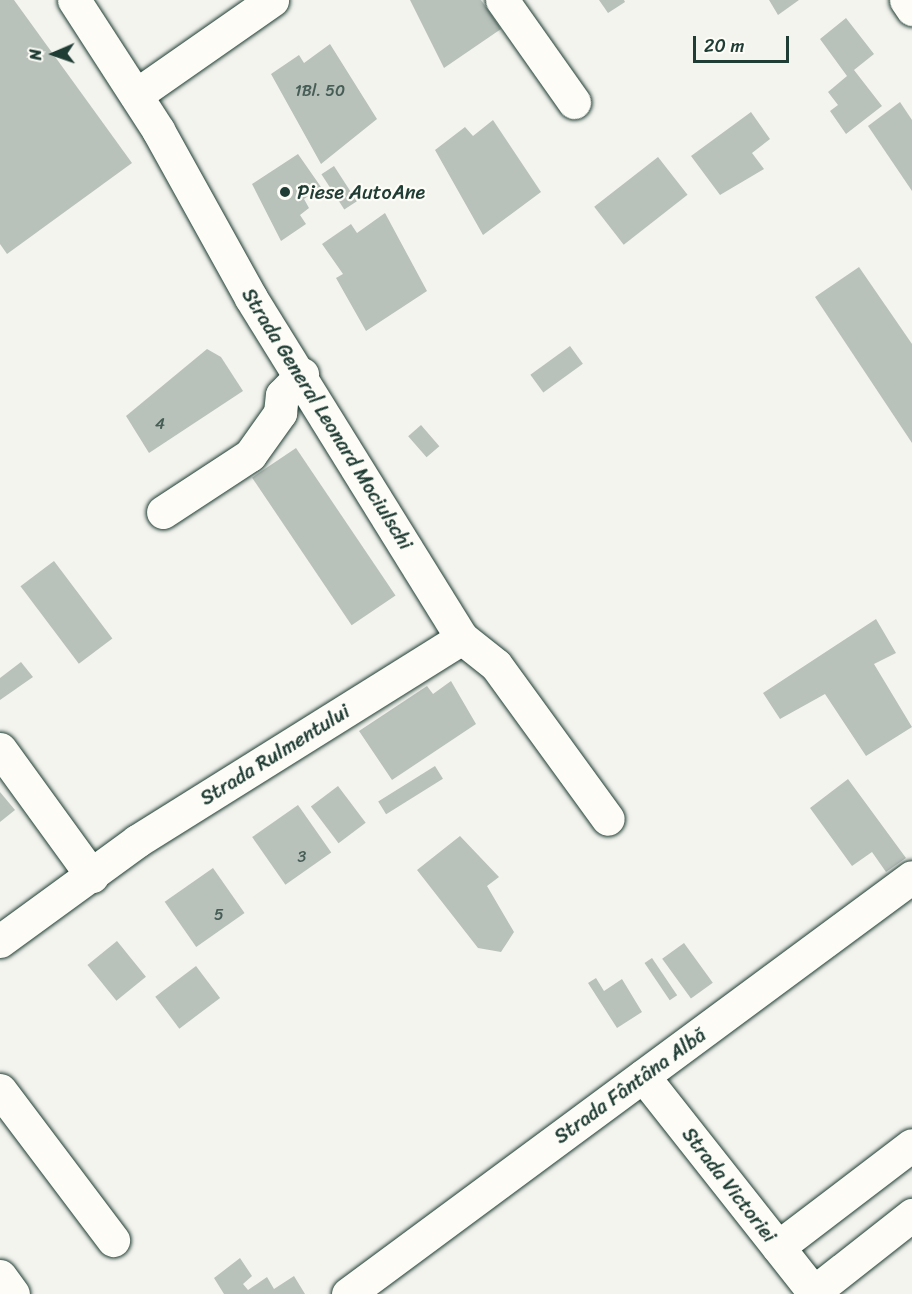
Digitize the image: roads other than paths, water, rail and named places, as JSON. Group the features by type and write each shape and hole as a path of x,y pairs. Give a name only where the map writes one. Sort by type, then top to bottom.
{"street":[{"name":"Strada General Leonard Mociulschi","path":"74,0 136,95 250,298 302,374 462,638 496,665 608,819"},
{"path":"136,95 272,0"},
{"path":"502,0 574,102"},
{"path":"906,0 912,9"},
{"path":"163,512 250,455 280,413 282,394 302,374"},
{"name":"Strada Rulmentului","path":"0,941 137,841 462,638"},
{"path":"0,749 92,876"},
{"name":"Strada Fântâna Albă","path":"348,1294 912,877"},
{"name":"Strada Victoriei","path":"643,1076 814,1293"},
{"path":"0,1090 113,1240"},
{"path":"778,1247 912,1145"},
{"path":"814,1293 912,1215"},
{"path":"0,1276 12,1294"}],"place":[{"name":"Piese AutoAne","path":"285,192"}]}
